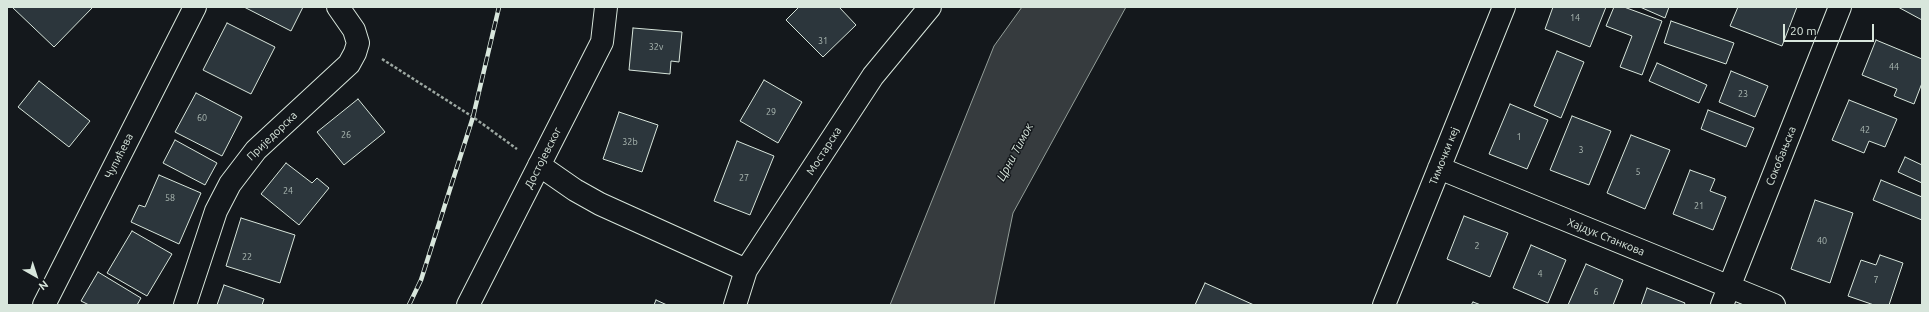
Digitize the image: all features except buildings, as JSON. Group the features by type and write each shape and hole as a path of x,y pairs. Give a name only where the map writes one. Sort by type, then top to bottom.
{"street":[{"name":"Чупићева","path":"44,305 195,7"},
{"path":"338,7 354,30 358,43"},
{"name":"Достојевског","path":"468,305 602,42 606,7"},
{"name":"Мостарска","path":"735,305 746,270 873,76 930,7"},
{"name":"Тимочки кеј","path":"1384,305 1504,7"},
{"name":"Сокобањска","path":"1726,296 1840,7"},
{"name":"Приједорска","path":"185,305 216,211 230,184 256,150 349,64 358,43"},
{"path":"539,165 575,190 600,204 746,270"},
{"name":"Хајдук Станкова","path":"1439,168 1726,296 1774,305"}],"path":[{"path":"358,43 473,117 539,165"}],"water":[{"name":"Црни Тимок","path":"1022,7 1126,7 1013,213 994,305 890,305 994,46"}],"railway":[{"path":"409,305 421,280 473,117 499,7"}]}
